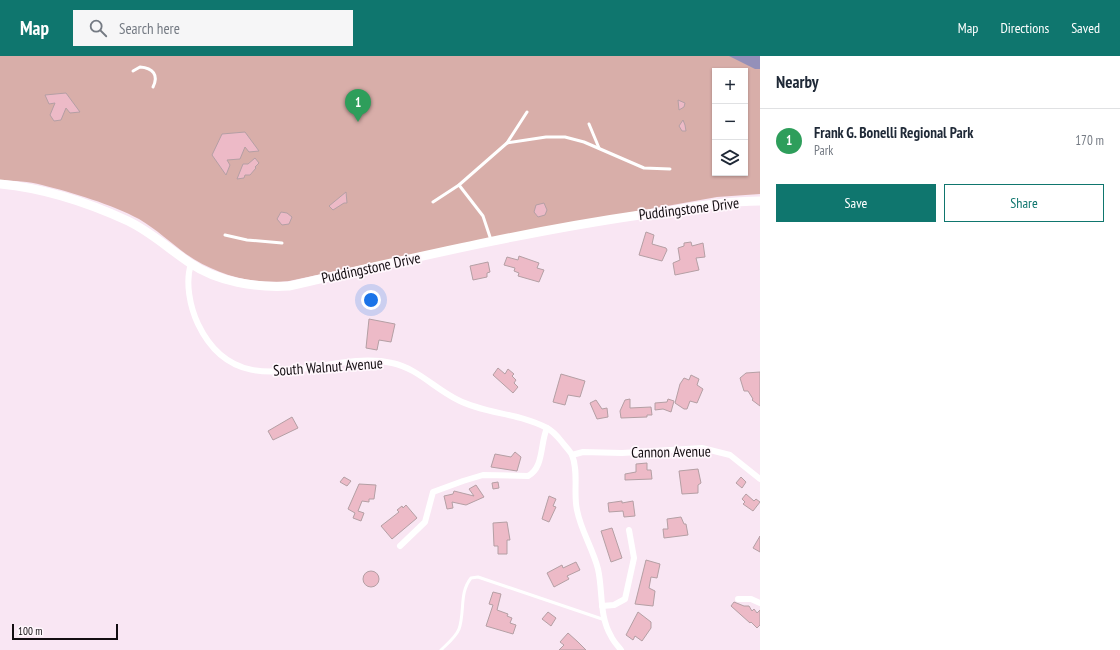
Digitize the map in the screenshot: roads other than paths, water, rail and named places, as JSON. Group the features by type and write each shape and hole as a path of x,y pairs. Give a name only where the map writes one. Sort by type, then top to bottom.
{"street":[{"name":"Puddingstone Drive","path":"0,184 32,189 128,221 149,233 191,264 204,271 242,283 266,287 281,286 603,220 724,204 760,201"},
{"name":"South Walnut Avenue","path":"191,264 187,274 191,301 197,322 206,339 216,352 231,362 250,369 270,372 290,372 327,364 361,361 392,362 411,369 459,401 526,420 547,428 556,435 572,455"},
{"path":"400,546 426,522 433,492 483,475 528,476 531,474 540,462 542,442 547,428"},
{"name":"Cannon Avenue","path":"572,455 583,452 622,453 702,448 716,450 730,455 760,479"},
{"path":"572,455 576,509 582,530 598,567 602,606 610,636 621,650"},
{"path":"602,606 614,605 625,599 634,558 629,530"},
{"path":"738,599 752,599 760,603"}],"lane":[{"path":"133,71 140,67 152,70 156,75 153,87"},
{"path":"433,202 459,185 507,143 526,112"},
{"path":"589,124 599,148"},
{"path":"507,143 546,137 565,137 599,148 644,168 670,169"},
{"path":"459,185 483,216 491,242"},
{"path":"225,235 247,240 282,243"},
{"path":"441,650 451,641 459,630 464,587 471,578 486,580 605,620"}],"place":[{"name":"Frank G. Bonelli Regional Park","path":"358,122"}]}
